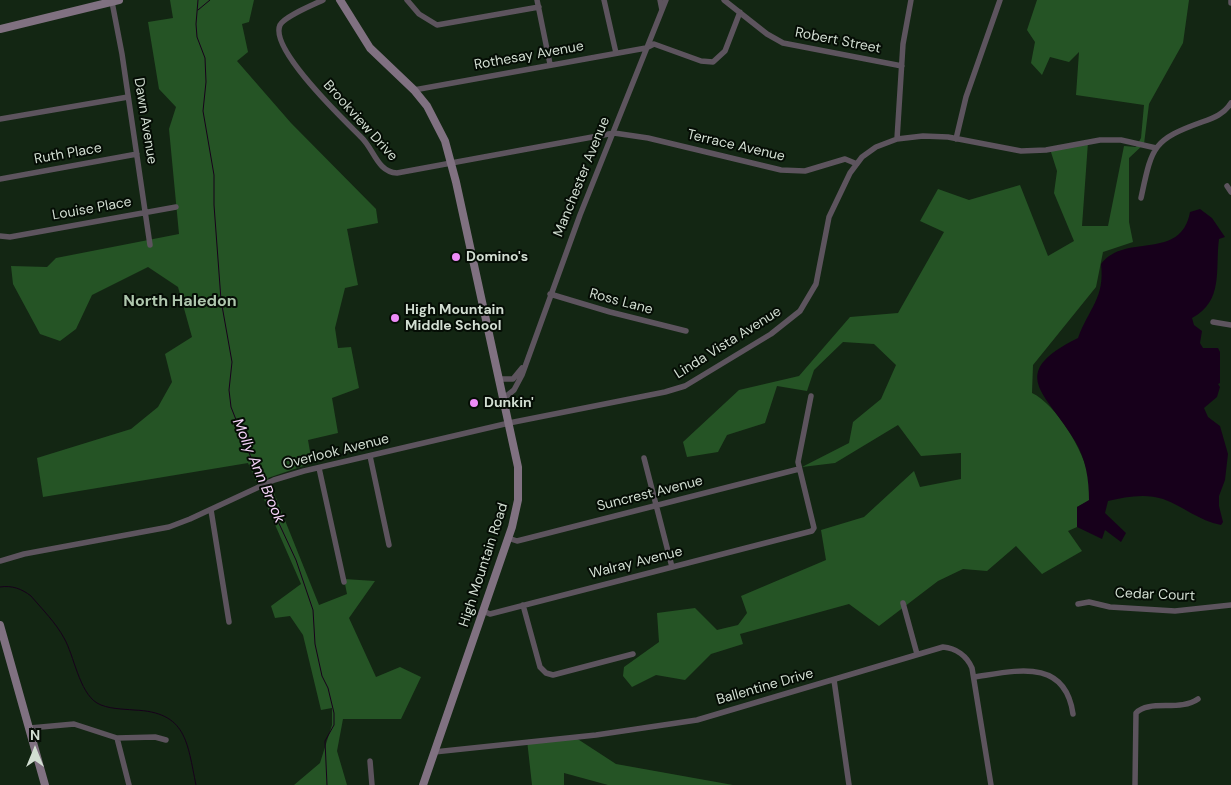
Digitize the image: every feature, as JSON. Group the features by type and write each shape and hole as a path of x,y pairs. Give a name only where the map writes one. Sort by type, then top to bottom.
{"street":[{"name":"Brookview Drive","path":"323,0 286,19 279,28 282,43 324,102 369,144 379,163 389,172 397,173 451,162"},
{"name":"High Mountain Road","path":"340,0 370,48 414,90 434,118 451,162 500,379 519,478 517,509 508,538 423,785"},
{"path":"407,0 419,14 437,26 538,3 550,64"},
{"path":"604,0 616,53"},
{"path":"660,0 662,10"},
{"name":"Manchester Avenue","path":"504,398 518,383 550,294 666,0"},
{"name":"Robert Street","path":"724,0 783,43 902,66"},
{"path":"897,139 902,66 911,0"},
{"path":"956,139 966,96 1000,0"},
{"path":"0,29 115,1"},
{"name":"Dawn Avenue","path":"115,1 150,245"},
{"path":"648,46 658,44 701,62 713,62 725,51 740,12"},
{"name":"Rothesay Avenue","path":"414,90 648,46"},
{"path":"0,119 128,97"},
{"path":"1141,198 1147,170 1156,148 1170,134 1214,118 1225,111 1231,103"},
{"name":"Terrace Avenue","path":"451,162 614,133 648,138 781,170 805,171 845,159 857,164"},
{"path":"857,164 876,147 897,139 923,136 956,139 1021,151 1046,150 1100,140 1122,140 1156,148"},
{"name":"Ruth Place","path":"2,179 137,154"},
{"name":"Linda Vista Avenue","path":"509,423 678,389 771,334 800,312 814,288 829,217 857,164"},
{"name":"Louise Place","path":"0,236 13,236 176,207"},
{"name":"Ross Lane","path":"550,294 610,312 686,330"},
{"path":"1213,322 1231,325"},
{"path":"500,379 514,379 525,365"},
{"path":"799,468 798,462 811,396"},
{"name":"Overlook Avenue","path":"0,561 18,555 169,527 266,484 318,468 509,423"},
{"path":"370,456 389,545"},
{"path":"644,458 672,567"},
{"path":"318,468 344,582"},
{"name":"Suncrest Avenue","path":"508,538 517,541 799,468"},
{"name":"Walray Avenue","path":"483,612 490,614 523,606 812,531 814,528 799,468"},
{"path":"210,510 229,622"},
{"name":"Cedar Court","path":"1078,604 1089,602 1110,607 1175,611 1231,605"},
{"path":"903,603 917,654"},
{"path":"523,606 540,667 546,673 553,675 633,654"},
{"path":"0,625 45,785"},
{"name":"Ballentine Drive","path":"434,752 677,724 778,697 936,648 953,649 969,661 974,677 991,785"},
{"path":"974,677 1023,670 1041,672 1058,682 1066,690 1073,714"},
{"path":"834,680 849,785"},
{"path":"1135,785 1136,712 1150,707 1179,707 1192,704 1198,699"},
{"path":"30,728 74,724 117,738 155,737 166,740"},
{"path":"117,738 129,785"},
{"path":"370,761 372,785"}],"green space":[{"path":"170,0 254,0 249,22 242,24 248,52 237,61 291,123 376,209 378,223 347,229 358,285 345,288 335,328 338,348 351,347 359,388 332,398 338,433 308,440 312,463 268,478 319,605 347,594 344,579 375,581 349,618 376,677 400,667 421,677 401,719 343,719 337,751 347,785 294,785 320,763 332,725 332,708 321,710 303,635 290,616 275,618 271,606 301,584 248,463 43,497 37,458 131,429 158,407 172,382 165,354 192,337 178,287 148,267 92,295 76,329 60,341 40,334 13,284 11,266 47,267 56,258 179,234 169,129 176,107 159,89 148,22 173,18"},
{"path":"1037,0 1189,0 1183,43 1149,104 1144,144 1129,158 1129,222 1133,242 1103,252 1096,287 1033,365 1032,393 1051,407 1068,429 1081,454 1089,477 1089,501 1077,507 1077,527 1068,531 1082,551 1042,574 1016,546 987,571 963,569 938,581 879,626 849,604 740,634 743,644 711,654 685,680 656,675 632,687 623,676 624,667 659,642 657,613 695,608 717,630 738,625 747,613 741,596 826,560 821,530 864,517 914,471 920,487 961,479 961,453 921,456 898,425 835,463 802,467 849,443 853,422 881,399 896,365 874,344 843,342 814,370 807,391 777,386 765,423 727,435 718,452 687,457 683,442 739,390 799,376 850,317 898,313 944,232 920,221 938,189 969,200 1020,185 1048,256 1074,241 1054,193 1057,171 1050,149 1088,142 1082,226 1108,226 1124,146 1136,147 1141,138 1144,105 1076,95 1079,52 1069,62 1050,57 1042,75 1031,63 1035,42 1027,30"},
{"path":"573,736 616,764 733,785 608,785 564,773 564,785 532,785 527,740"}],"shaded area":[{"path":"1200,209 1212,218 1225,237 1219,239 1214,294 1202,311 1192,318 1194,325 1202,331 1200,343 1203,348 1218,348 1220,352 1220,383 1218,384 1220,387 1217,397 1204,408 1208,417 1220,426 1228,454 1225,480 1219,496 1219,506 1223,522 1221,525 1213,523 1156,497 1128,497 1108,501 1105,513 1126,533 1121,542 1105,530 1102,539 1077,527 1077,507 1089,500 1084,462 1075,441 1044,397 1039,385 1038,374 1043,363 1056,351 1078,338 1101,286 1101,264 1111,255 1124,249 1164,242 1176,237 1185,227 1190,212"}],"waterway":[{"name":"Molly Ann Brook","path":"198,0 197,37 205,58 206,82 203,111 214,175 214,205 221,300 232,362 229,390 231,407 261,483"},
{"path":"198,10 210,0"},
{"name":"Molly Ann Brook","path":"262,487 296,560 313,610 315,644 322,676 328,688 334,713 334,725 325,741 327,785"},
{"path":"0,587 13,587 24,591 49,616 68,645 81,682 91,698 97,703 110,708 152,712 175,723 182,732 186,743 196,785"}],"place":[{"name":"Domino's","path":"456,257"},
{"name":"High Mountain Middle School","path":"395,318"},
{"name":"Dunkin'","path":"474,403"}],"district":[{"name":"North Haledon","path":"180,302"}]}
